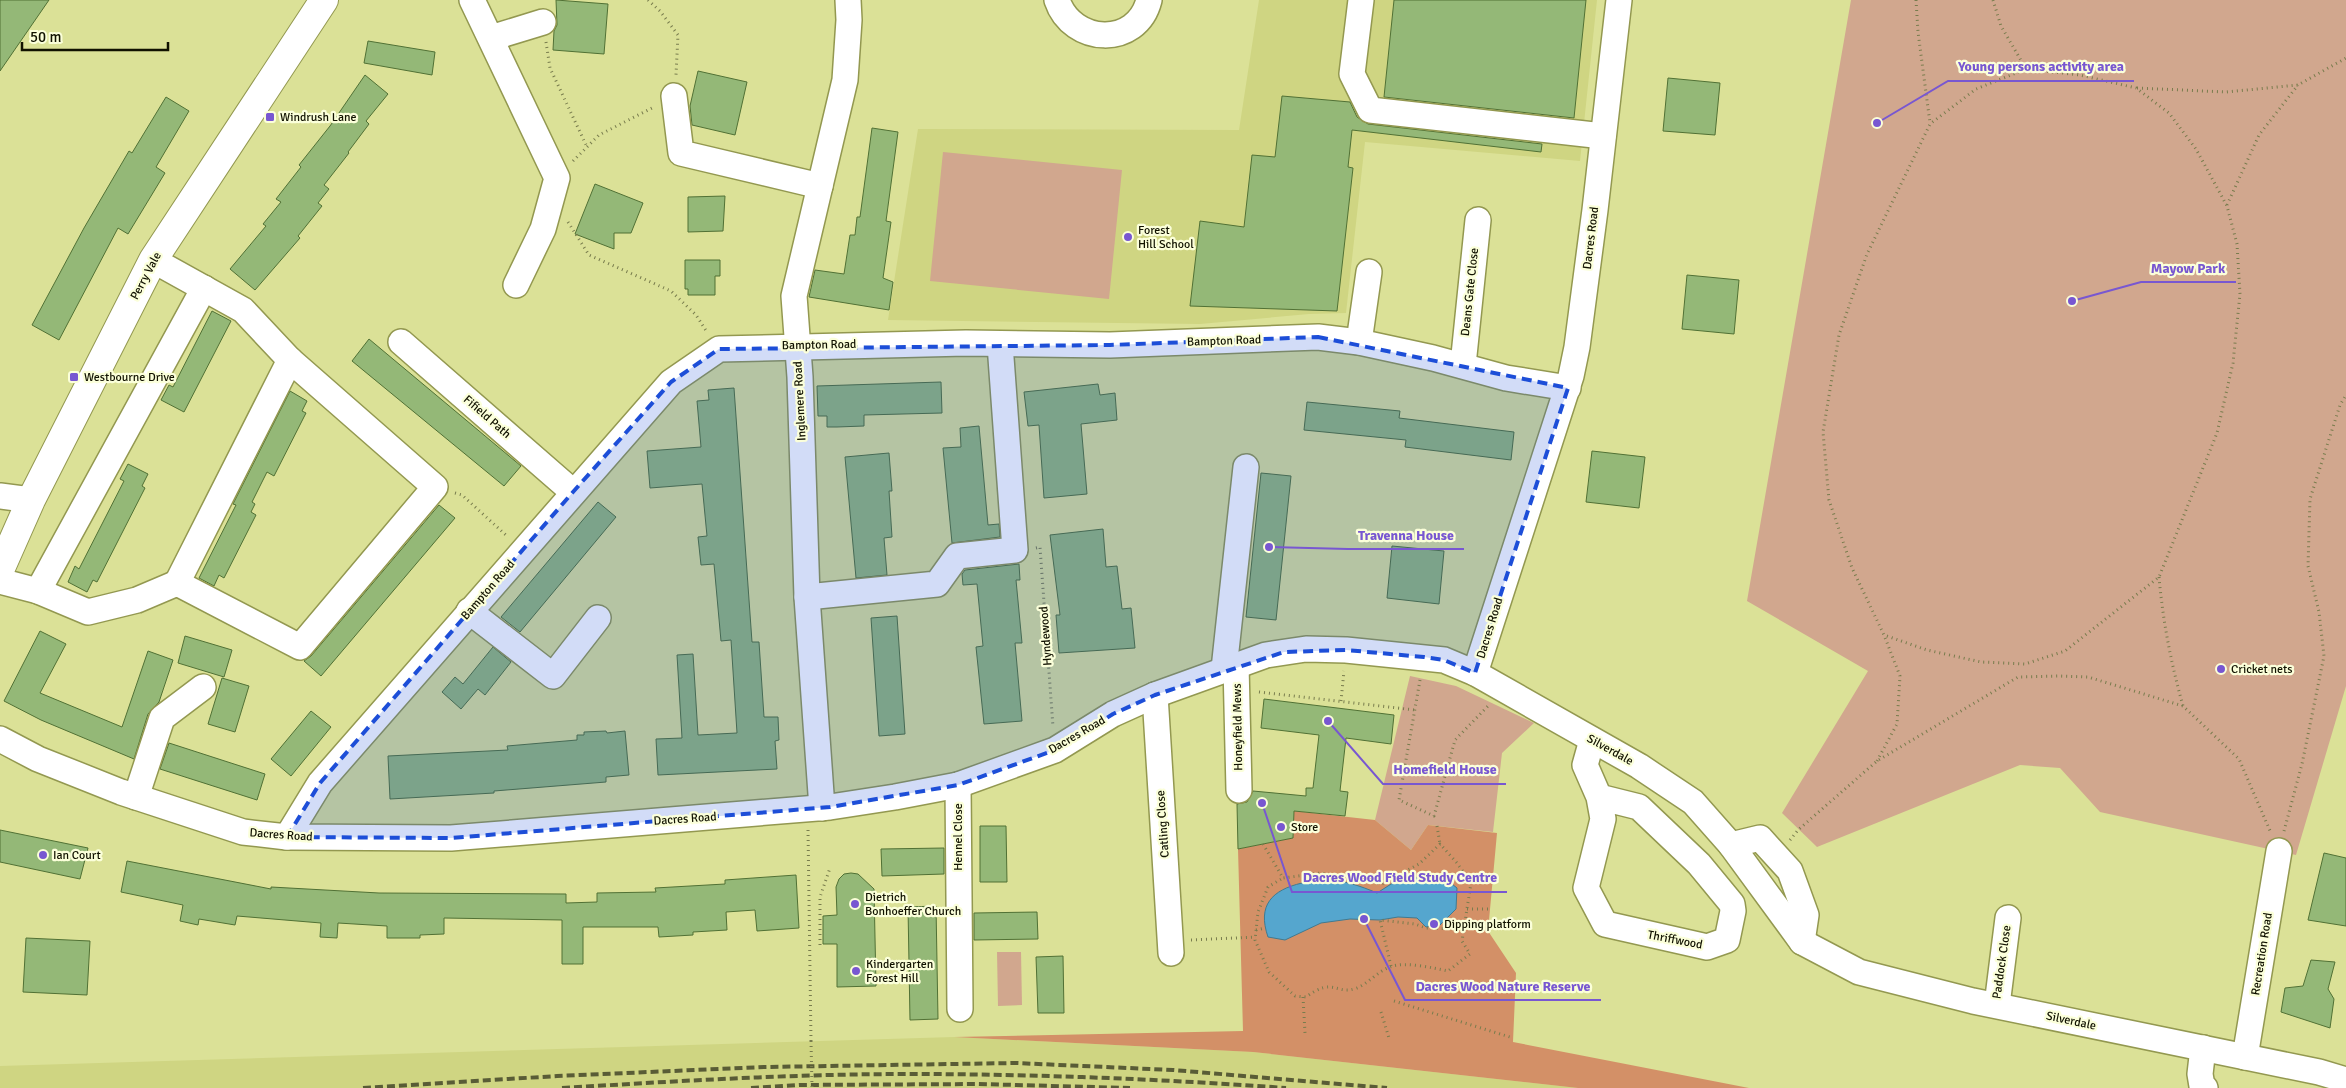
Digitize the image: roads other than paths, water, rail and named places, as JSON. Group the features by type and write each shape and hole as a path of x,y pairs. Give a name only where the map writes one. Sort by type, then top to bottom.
{"main road":[{"name":"Perry Vale","path":"0,570 31,500 153,260 324,0"}],"street":[{"path":"472,0 557,178 543,229 516,285"},
{"name":"Inglemere Road","path":"814,808 805,490 794,296 845,80 849,20 848,0"},
{"path":"1056,0 1065,17 1073,24 1092,34 1103,36 1122,32 1130,27 1143,15 1149,0"},
{"path":"1361,0 1352,74 1370,110 1603,136"},
{"name":"Dacres Road","path":"0,739 38,759 136,797 243,832 287,837 451,838 814,808 895,797 958,785 1055,750 1113,714 1155,695 1230,667 1284,652 1306,649 1346,650 1424,657 1444,660 1475,673 1568,388 1578,337 1619,0"},
{"path":"491,38 542,22"},
{"path":"674,96 680,153 820,186"},
{"name":"Deans Gate Close","path":"1463,365 1478,220"},
{"path":"153,260 243,310 290,360 435,487 300,647 177,583"},
{"path":"1359,342 1370,272"},
{"path":"38,591 204,288"},
{"name":"Bampton Road","path":"287,837 320,782 577,487 671,382 719,349 797,345 1120,344 1318,337 1359,342 1463,365 1506,378 1568,388"},
{"name":"Fifield Path","path":"412,342 577,487"},
{"path":"807,597 937,584 957,556 1015,550 1000,344"},
{"path":"0,582 38,591 88,612 137,600 177,583 290,360"},
{"name":"Honeyfield Mews","path":"1239,790 1237,690 1230,667 1246,467"},
{"path":"0,496 31,500"},
{"path":"469,611 553,676 598,618"},
{"name":"Silverdale","path":"1475,673 1639,766 1693,802 1731,845 1802,942 1859,972 1996,1005 2245,1056 2346,1080"},
{"path":"136,797 162,718 203,687"},
{"name":"Catling Close","path":"1155,695 1171,947"},
{"name":"Thriffwood","path":"1592,740 1585,765 1599,797 1603,820 1586,888 1606,924 1707,947 1727,940 1733,911 1732,904 1699,864 1639,807 1599,797"},
{"name":"Hennel Close","path":"958,785 960,1009"},
{"path":"1731,845 1760,838 1790,870 1806,915 1802,942"},
{"name":"Recreation Road","path":"2245,1056 2279,851"},
{"name":"Paddock Close","path":"1996,1005 2008,918"},
{"path":"2203,1048 2200,1074 2202,1086 2205,1088"}],"water":[{"path":"1442,876 1457,888 1456,909 1440,925 1426,927 1417,918 1350,919 1321,923 1285,940 1268,937 1264,916 1266,908 1275,895 1291,886 1325,879 1351,884 1377,893 1399,879"}],"railway":[{"path":"363,1088 557,1076 764,1067 1016,1063 1173,1070 1387,1088"},
{"path":"562,1088 692,1080 866,1074 1098,1078 1286,1088"},
{"path":"751,1088 800,1085 978,1084 1130,1088"}],"place":[{"name":"Windrush Lane","path":"270,117"},
{"name":"Young persons activity area","path":"1877,123"},
{"name":"Forest Hill School","path":"1128,237"},
{"name":"Mayow Park","path":"2072,301"},
{"name":"Westbourne Drive","path":"74,377"},
{"name":"Travenna House","path":"1269,547"},
{"name":"Cricket nets","path":"2221,669"},
{"name":"Homefield House","path":"1328,721"},
{"name":"Dacres Wood Field Study Centre","path":"1262,803"},
{"name":"Store","path":"1281,827"},
{"name":"Ian Court","path":"43,855"},
{"name":"Dietrich Bonhoeffer Church","path":"855,904"},
{"name":"Dacres Wood Nature Reserve","path":"1364,919"},
{"name":"Dipping platform","path":"1434,924"},
{"name":"Kindergarten Forest Hill","path":"856,971"}]}
